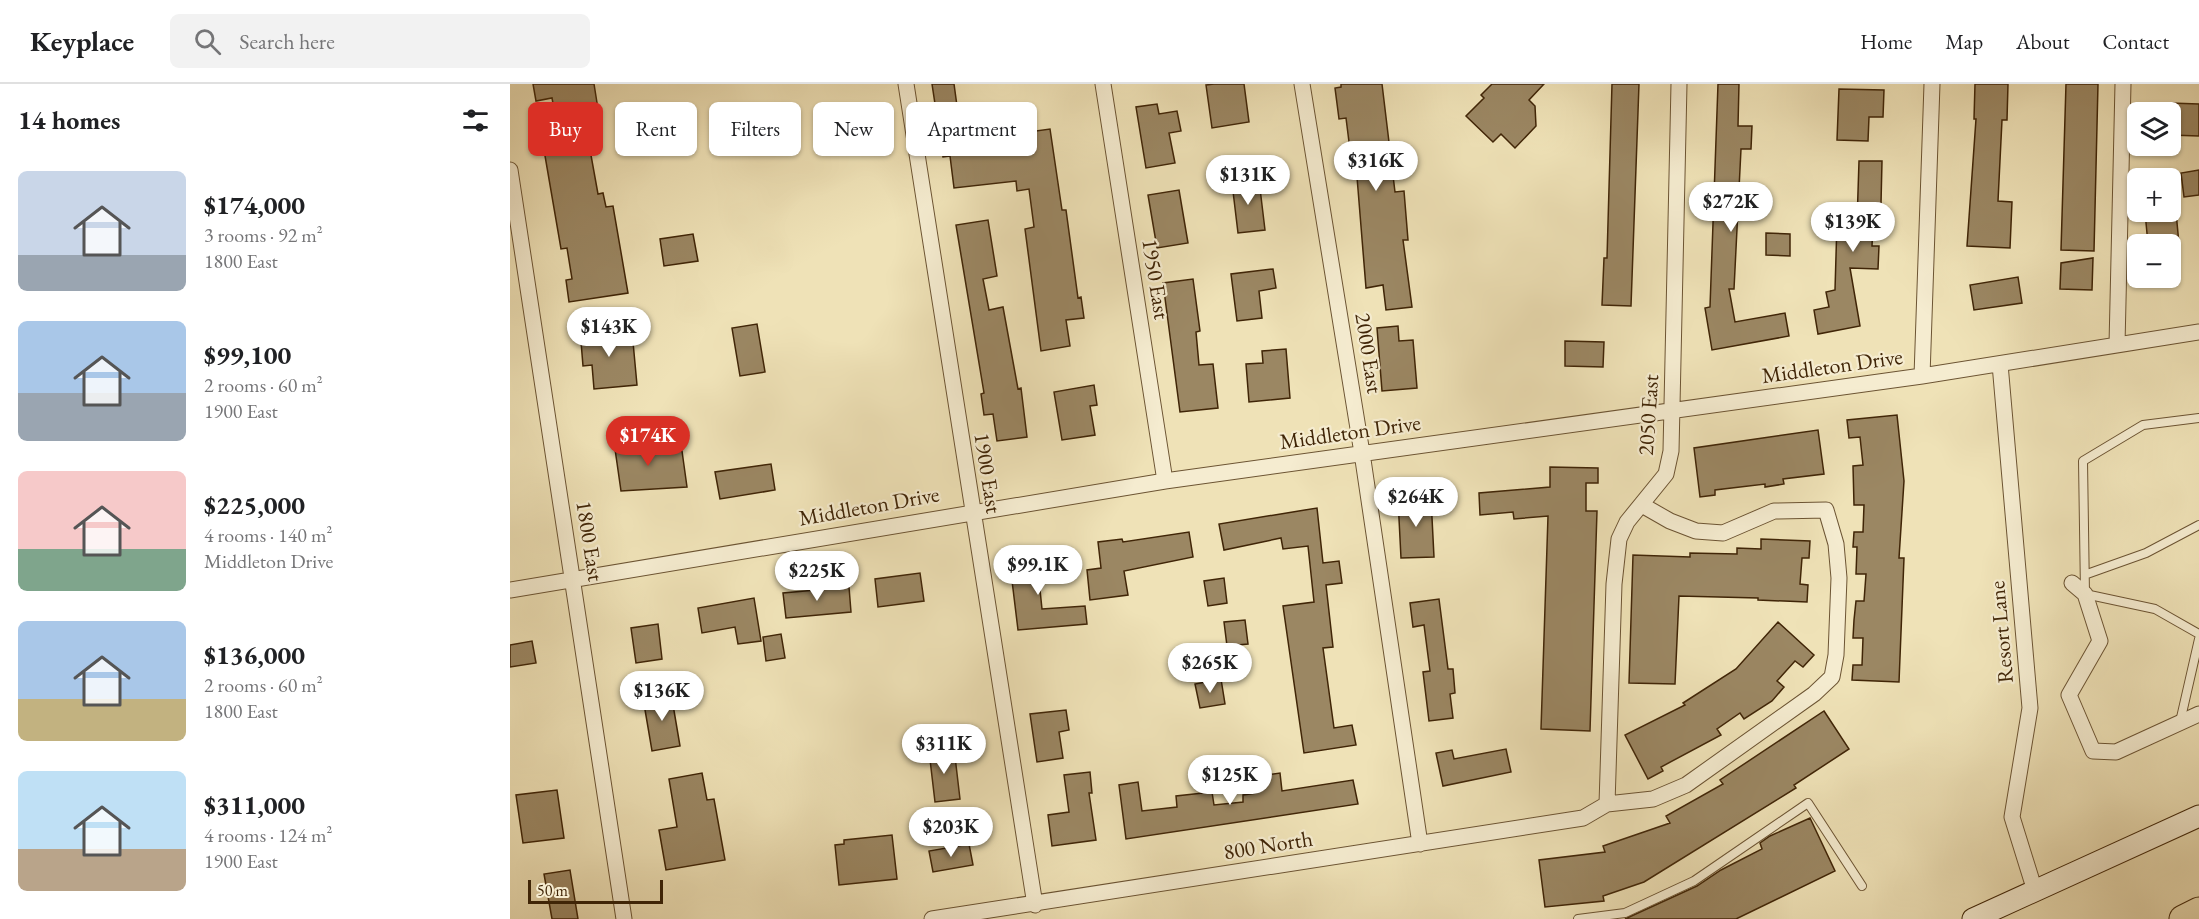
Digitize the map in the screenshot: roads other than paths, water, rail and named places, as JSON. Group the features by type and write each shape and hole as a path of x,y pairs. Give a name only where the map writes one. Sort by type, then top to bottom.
{"highway":[{"path":"2183,919 2199,911"}],"main road":[{"path":"1973,919 2199,816"}],"street":[{"name":"1900 East","path":"906,84 971,512 1035,904"},
{"name":"1950 East","path":"1102,84 1165,481"},
{"name":"2000 East","path":"1302,84 1362,453 1420,844"},
{"name":"2050 East","path":"1607,804 1614,584 1619,539 1627,522 1665,474 1671,451 1679,84"},
{"path":"1922,376 1932,84"},
{"path":"2117,345 2123,84"},
{"name":"1800 East","path":"510,170 624,919"},
{"name":"Middleton Drive","path":"510,590 1165,481 1922,376 2199,332"},
{"name":"Resort Lane","path":"2000,364 2030,708 2012,817 2035,891"},
{"path":"1607,804 1653,799 1686,785 1814,694 1832,677 1836,654 1839,578 1836,544 1826,510 1774,511 1723,533 1696,531 1670,521 1642,505"},
{"path":"2072,584 2085,594 2100,641 2069,695 2093,751 2116,752 2199,714"},
{"name":"800 North","path":"932,919 1583,818 1607,804"}],"lane":[{"path":"2199,418 2143,425 2083,461 2087,574 2085,594 2155,609 2199,634"},
{"path":"2087,574 2146,553 2199,525"},
{"path":"2180,723 2199,639"},
{"path":"1578,919 1624,913 1694,881 1808,803 1862,886"}]}
